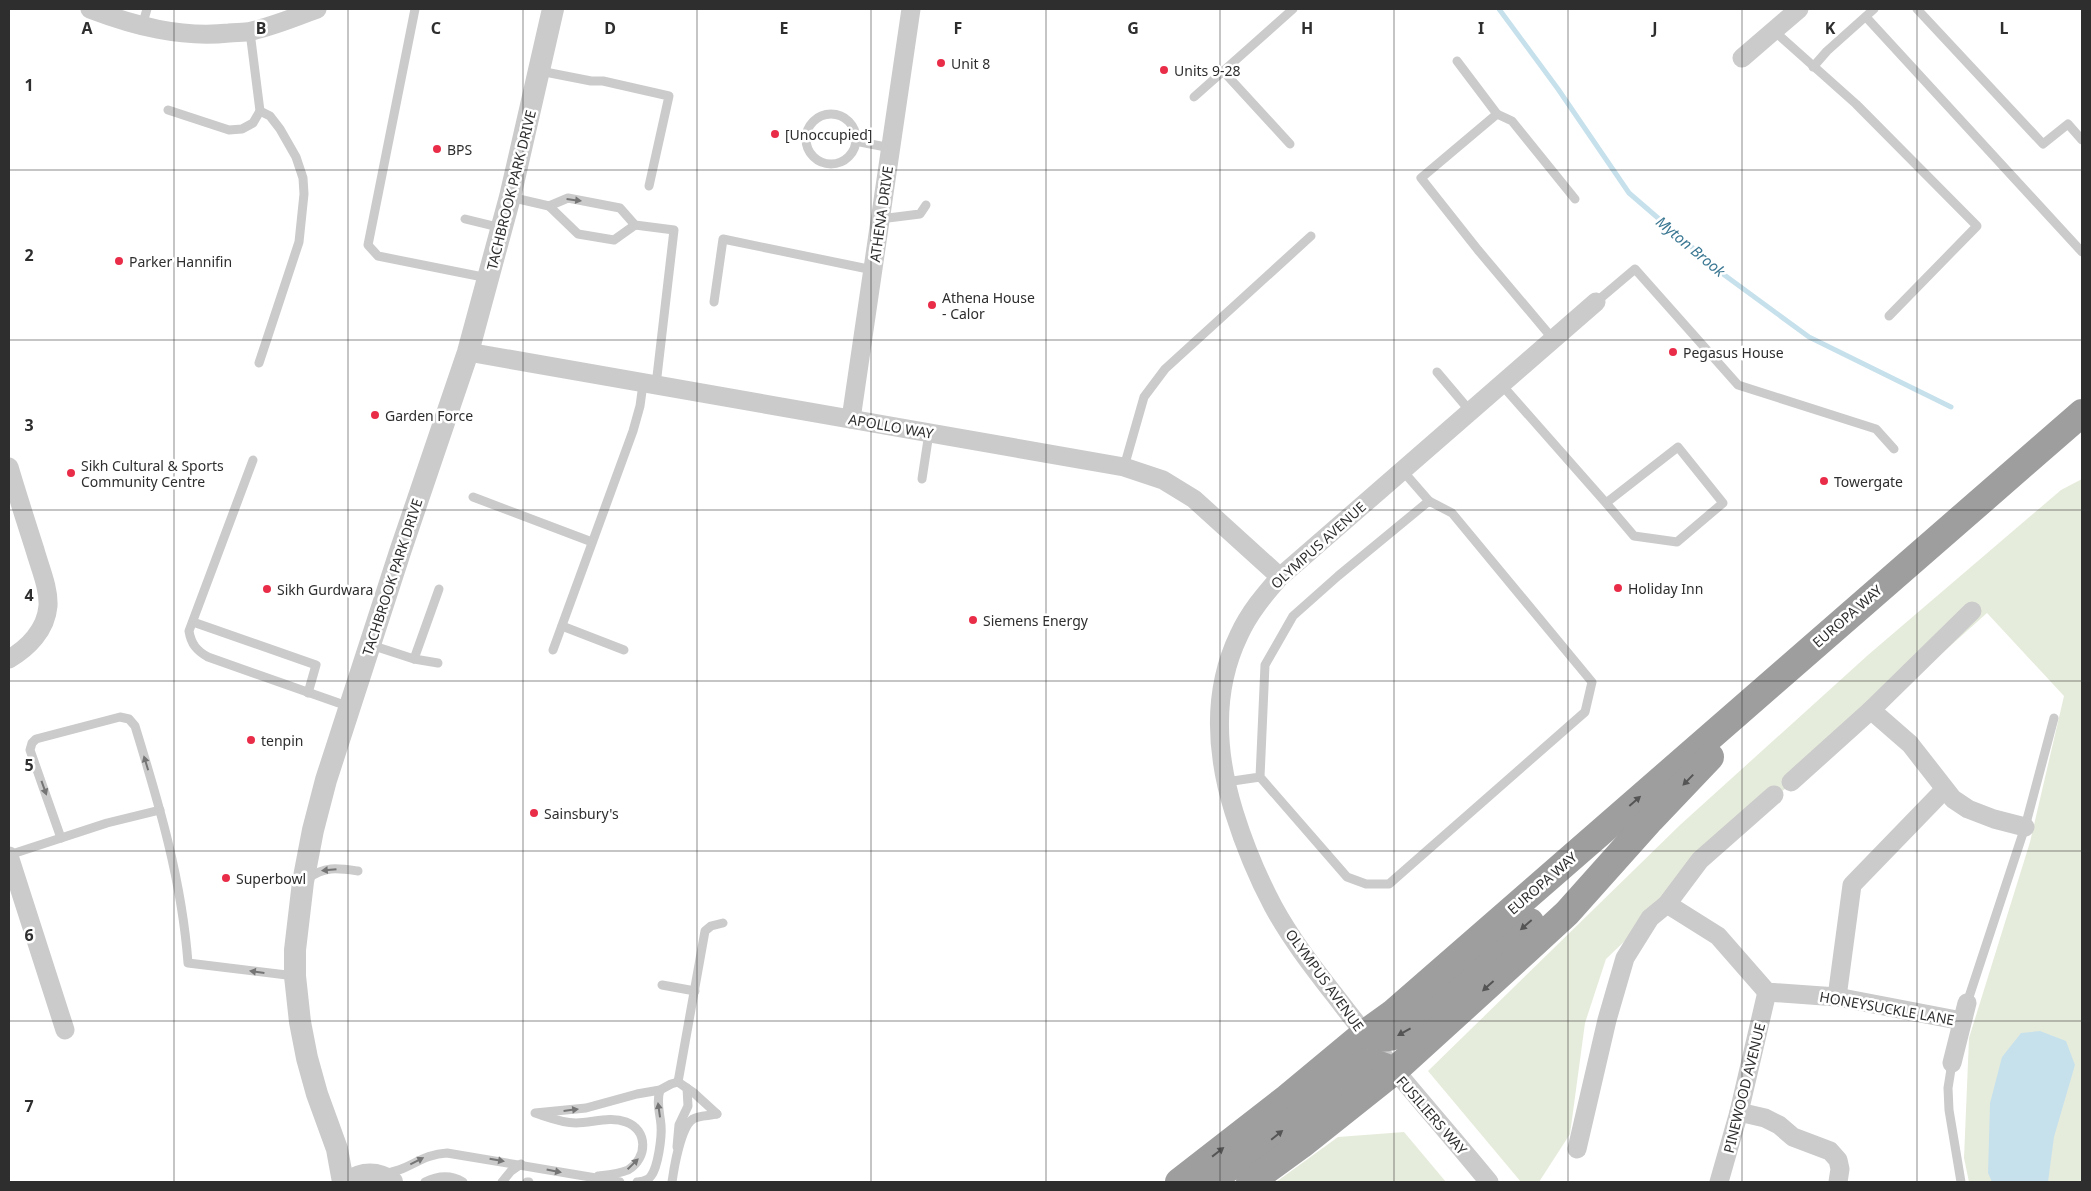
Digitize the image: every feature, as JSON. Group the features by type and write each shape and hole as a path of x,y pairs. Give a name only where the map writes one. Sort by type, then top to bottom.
{"highway":[{"name":"EUROPA WAY","path":"1180,1182 1287,1098 1370,1041 1392,1014 1896,573 2082,413"},
{"name":"EUROPA WAY","path":"1250,1182 1302,1145 1394,1071 1567,913 1651,819 1777,686 1896,573"},
{"path":"1370,1041 1395,1036 1411,1028 1586,871 1651,819"},
{"path":"1208,1182 1270,1140 1359,1067 1375,1062 1394,1071"}],"street":[{"path":"90,9 144,17 160,31 187,34 250,32 318,9"},
{"name":"TACHBROOK PARK DRIVE","path":"343,1182 337,1149 317,1094 300,1022 295,976 295,950 303,882 321,798 400,552 468,352 502,228 519,199 540,71 553,9"},
{"name":"ATHENA DRIVE","path":"851,419 911,9"},
{"path":"1742,58 1799,9"},
{"name":"OLYMPUS AVENUE","path":"1370,1041 1309,964 1274,907 1248,851 1226,782 1220,751 1218,720 1229,663 1238,636 1247,619 1280,576 1596,302"},
{"name":"APOLLO WAY","path":"468,352 1124,467 1162,480 1194,499 1280,576"},
{"path":"9,466 44,579 48,605 42,626 32,641 22,652 9,659"},
{"path":"1791,782 1870,710 1972,611"},
{"path":"1870,710 1910,744 1944,790 1953,799 1968,809 1994,819 2025,827"},
{"path":"1837,997 1852,885 1944,790"},
{"path":"1577,1149 1607,1020 1625,958 1650,918 1667,904 1700,860 1774,795"},
{"path":"9,855 64,1030"},
{"path":"1667,904 1718,936 1766,992"},
{"name":"HONEYSUCKLE LANE","path":"1766,992 1837,997 1962,1021"},
{"name":"PINEWOOD AVENUE","path":"1719,1182 1739,1112 1766,992"},
{"name":"HONEYSUCKLE LANE","path":"1952,1063 1967,1003"},
{"name":"FUSILIERS WAY","path":"1370,1041 1394,1071 1429,1108 1489,1182"},
{"path":"1739,1112 1765,1118 1779,1125 1793,1138 1830,1151 1838,1160 1840,1169 1838,1182"},
{"name":"TACHBROOK PARK DRIVE","path":"337,1149 362,1177 381,1176 392,1182"}],"lane":[{"path":"415,9 368,245 378,256 489,278"},
{"path":"1194,97 1293,9"},
{"path":"1814,67 1827,51 1874,9"},
{"path":"1917,9 2043,144 2068,124 2082,140"},
{"path":"1866,17 2082,252"},
{"path":"1774,31 1856,104 1977,226 1889,316"},
{"path":"168,110 229,130 249,126 253,123 260,111 250,32"},
{"path":"1457,61 1497,114 1512,121 1575,199"},
{"path":"540,71 669,96 649,186"},
{"path":"1222,71 1290,144"},
{"path":"259,363 299,242 304,194 303,178 296,157 270,116 260,111"},
{"path":"832,114 848,121 853,128 855,141 852,152 846,159 831,164 824,163 811,154 806,139 807,132 816,119 832,114"},
{"path":"1497,114 1421,178 1478,250 1553,339"},
{"path":"855,141 891,148"},
{"path":"549,206 568,198 620,208 634,225 674,230 649,385 553,650"},
{"path":"519,199 549,206 578,234 614,240 634,225"},
{"path":"880,219 920,214 926,205"},
{"path":"465,219 502,228"},
{"path":"1124,467 1144,397 1165,369 1311,236"},
{"path":"714,302 723,239 873,270"},
{"path":"1596,302 1635,269 1738,385 1876,430 1894,449"},
{"path":"1437,372 1470,411"},
{"path":"1501,384 1634,536 1677,542 1723,503 1678,447 1606,503"},
{"path":"922,479 929,433"},
{"path":"253,460 189,631 190,639 200,653 350,707"},
{"path":"1402,470 1429,501 1452,513 1592,682 1585,712 1389,884 1366,884 1347,877 1260,777 1265,665 1293,616 1429,501"},
{"path":"473,497 592,542"},
{"path":"414,659 439,589"},
{"path":"193,622 316,665 308,692"},
{"path":"562,626 624,650"},
{"path":"371,645 414,659 438,663"},
{"path":"61,838 30,750 32,744 36,739 120,717 129,719 135,726 160,810 186,925 188,963 295,976"},
{"path":"1967,1003 2025,827 2054,718"},
{"path":"1226,782 1260,777"},
{"path":"9,855 137,815 160,810"},
{"path":"303,882 320,870 343,869 358,871"},
{"path":"672,1182 677,1154 678,1125 688,1106 683,1085 695,991 705,932 710,926 723,924"},
{"path":"662,985 695,991"},
{"path":"1952,1063 1948,1088 1949,1110 1961,1182"},
{"path":"587,1177 626,1171 636,1164 643,1150 641,1134 637,1129 621,1120 575,1123 535,1113 586,1108 637,1094 660,1090 671,1084 683,1085 717,1114 698,1117 691,1121 677,1154"},
{"path":"637,1182 646,1181 650,1178 655,1167 662,1131 658,1101 660,1090"},
{"path":"362,1177 389,1173 435,1153 457,1154 521,1164 620,1182"},
{"path":"502,1182 521,1164"},
{"path":"425,1182 442,1176 456,1178 463,1182"}],"green space":[{"path":"2082,479 2082,1182 1969,1182 1964,1158 1969,1038 2030,842 2064,696 1987,613 1881,708 1774,798 1606,959 1585,1023 1570,1134 1539,1182 1521,1182 1428,1071 1680,825 1868,655 2061,490"},
{"path":"1404,1132 1446,1182 1276,1182 1338,1137"}],"water":[{"path":"2040,1031 2066,1041 2075,1065 2054,1137 2048,1182 1992,1182 1988,1173 1990,1103 2002,1057 2021,1033"}],"waterway":[{"name":"Myton Brook","path":"1499,9 1558,89 1629,193 1723,274 1809,337 1951,407"}],"place":[{"name":"Unit 8","path":"941,63"},
{"name":"Units 9-28","path":"1164,70"},
{"name":"[Unoccupied]","path":"775,134"},
{"name":"BPS","path":"437,149"},
{"name":"Parker Hannifin","path":"119,261"},
{"name":"Athena House - Calor","path":"932,305"},
{"name":"Pegasus House","path":"1673,352"},
{"name":"Garden Force","path":"375,415"},
{"name":"Sikh Cultural & Sports Community Centre","path":"71,473"},
{"name":"Towergate","path":"1824,481"},
{"name":"Holiday Inn","path":"1618,588"},
{"name":"Sikh Gurdwara","path":"267,589"},
{"name":"Siemens Energy","path":"973,620"},
{"name":"tenpin","path":"251,740"},
{"name":"Sainsbury's","path":"534,813"},
{"name":"Superbowl","path":"226,878"}]}
